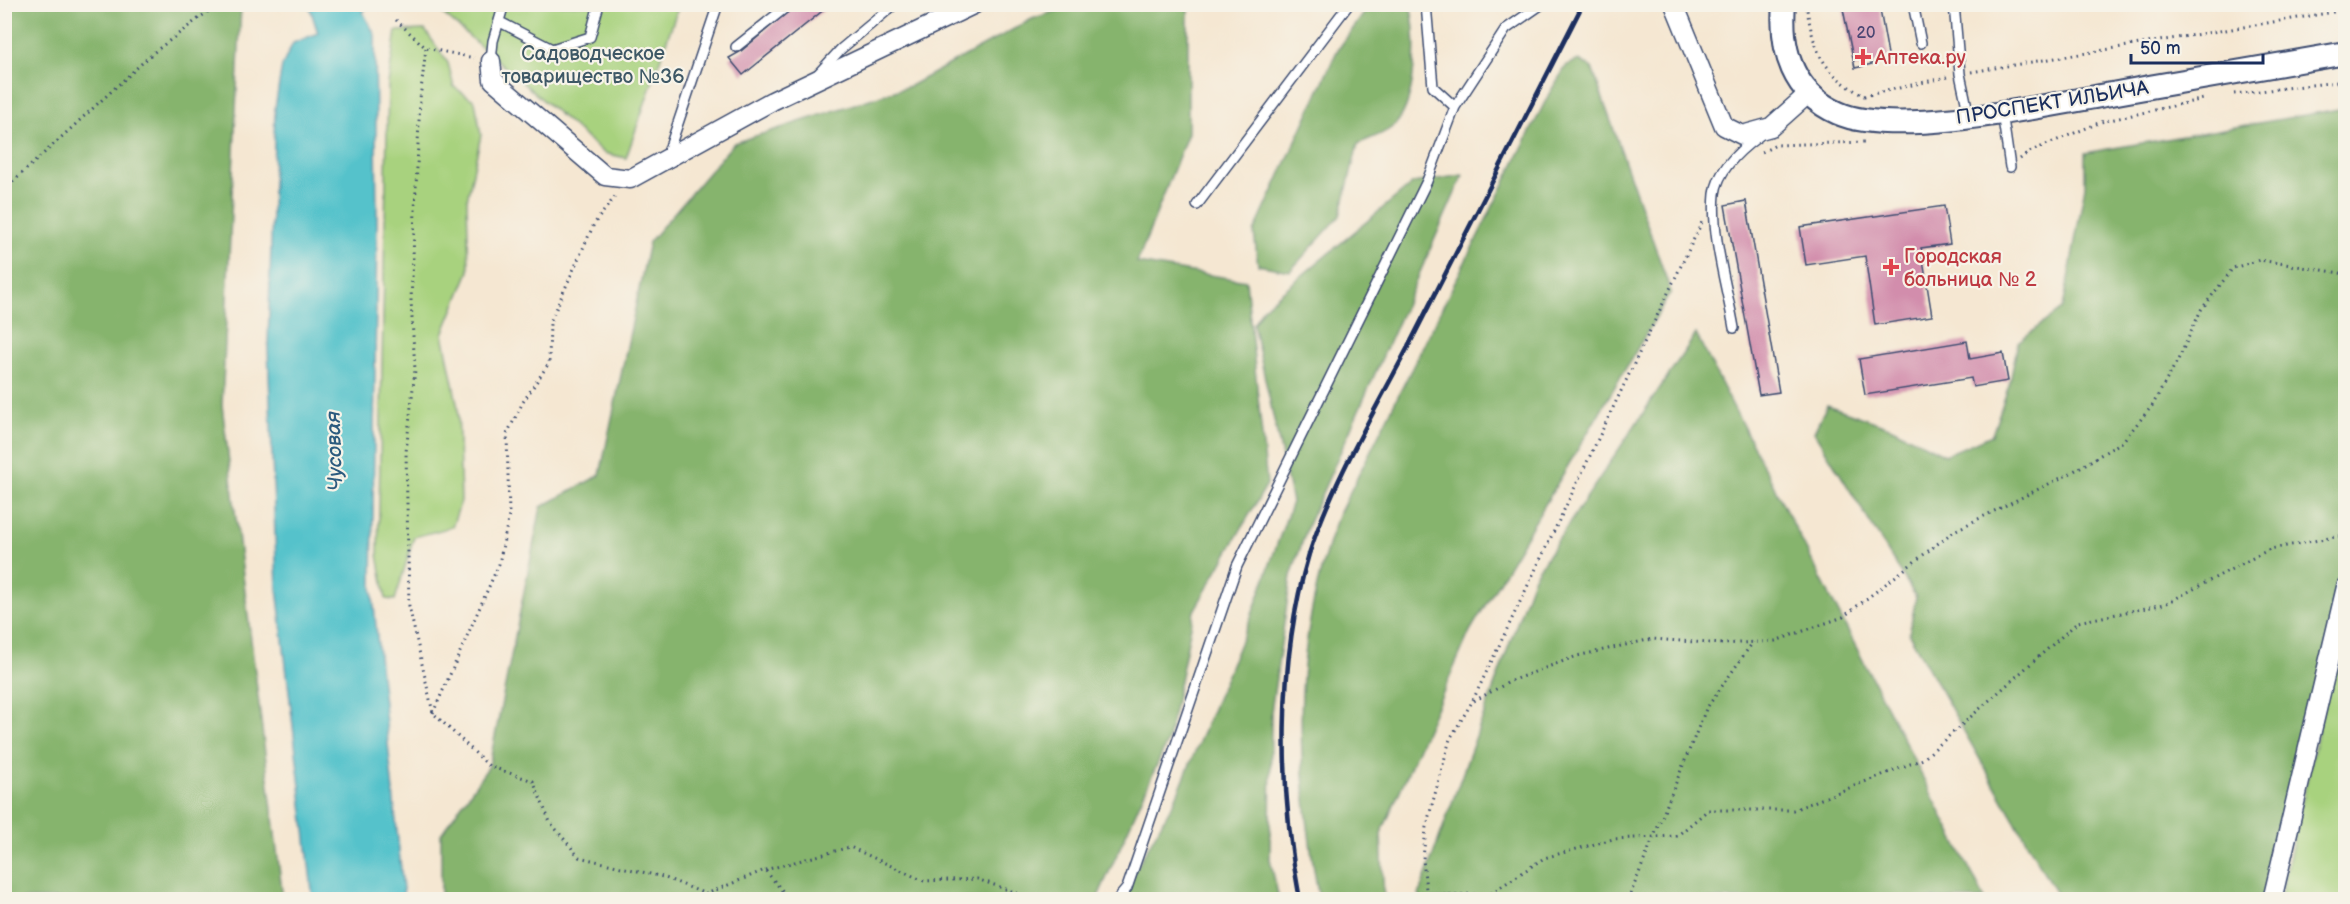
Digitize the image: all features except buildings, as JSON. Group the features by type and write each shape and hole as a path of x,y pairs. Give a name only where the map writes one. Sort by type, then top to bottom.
{"street":[{"path":"491,61 493,80 605,176 630,179 807,84 975,4"},
{"path":"1674,4 1724,126 1742,135 1771,127 1808,94"},
{"name":"ПРОСПЕКТ ИЛЬИЧА","path":"1784,4 1782,30 1786,54 1796,77 1808,94 1839,114 1873,122 1898,123 2002,112 2346,53"},
{"path":"2272,900 2346,587"}],"lane":[{"path":"491,61 493,41 504,4"},
{"path":"500,22 552,49 590,37 598,4"},
{"path":"667,159 718,4"},
{"path":"736,47 790,4"},
{"path":"807,84 841,50 895,4"},
{"path":"1197,206 1349,4"},
{"path":"1426,4 1433,87 1455,107"},
{"path":"1117,900 1127,888 1237,566 1427,181 1455,107 1506,29 1542,4"},
{"path":"1913,4 1921,43"},
{"path":"1954,4 1960,74 1969,116"},
{"path":"2002,112 2010,167"},
{"path":"1734,328 1716,226 1715,192 1729,162 1771,127"}],"path":[{"path":"4,190 153,53 218,4"},
{"path":"1806,4 1811,33 1824,64 1840,83 1864,96 1960,74 2346,10"},
{"path":"396,20 426,48 491,61"},
{"path":"426,48 420,99 411,301 415,370 406,452 406,530 409,606 433,713 489,766 533,781 550,822 579,857 663,877 706,894 765,870 850,847 924,881 977,879 1037,900"},
{"path":"2232,94 2346,81"},
{"path":"2010,167 2030,152 2101,122 2209,98"},
{"path":"1757,154 1776,145 1871,141"},
{"path":"433,713 499,564 509,515 507,434 523,402 549,363 550,322 594,224 630,179"},
{"path":"1426,897 1423,859 1426,827 1450,739 1472,702 1715,192"},
{"path":"1472,702 1512,680 1577,656 1652,639 1723,644 1775,641 1843,617 1954,531 2069,474 2122,442 2152,406 2180,356 2201,310 2233,268 2260,260 2346,274"},
{"path":"1408,900 1490,894 1544,858 1613,839 1677,836 1708,810 1793,810 1923,759 2078,622 2165,604 2270,549 2346,535"},
{"path":"1628,900 1706,709 1753,642"},
{"path":"765,870 790,900"}],"green space":[{"path":"5,4 241,5 222,405 283,899 5,899"},
{"path":"1076,4 1188,5 1188,133 1137,263 1246,281 1267,484 1194,611 1168,740 1097,899 441,899 441,834 489,766 541,507 600,475 649,242 734,143 910,86 1032,19"},
{"name":"Садоводческое товарищество №36","path":"433,5 679,5 626,158 604,153"},
{"path":"1370,5 1410,5 1415,51 1411,88 1406,105 1400,118 1391,128 1358,144 1340,216 1290,271 1258,265 1254,232 1337,51"},
{"path":"425,30 448,63 454,87 475,101 481,135 467,200 469,271 443,334 458,408 461,501 452,527 414,537 395,600 386,599 378,555 388,84 396,31"},
{"path":"1579,60 1592,68 1671,292 1470,631 1381,834 1384,899 1319,899 1305,801 1302,706 1311,612 1322,564 1338,516 1550,92 1567,65"},
{"path":"2345,108 2345,569 2266,899 2059,899 1909,634 1916,597 1814,432 1827,405 1892,428 1945,455 1992,435 2010,382 2018,342 2063,308 2085,186 2085,153"},
{"path":"1463,175 1308,525 1291,576 1271,712 1270,859 1279,899 1118,900 1175,800 1253,612 1292,502 1253,324 1263,308 1413,183"},
{"path":"1696,334 1985,899 1421,899 1419,894 1534,576"},
{"path":"2345,613 2345,899 2280,899"}],"water":[{"name":"Чусовая","path":"309,5 369,5 363,12 375,35 377,225 372,587 404,899 313,899 277,588 268,347 275,108 282,66 293,43 318,33"}],"railway":[{"path":"1300,900 1288,815 1285,726 1291,638 1309,554 1329,501 1354,450 1583,4"}],"place":[{"name":"Аптека.ру","path":"1863,57"},
{"name":"Городская больница № 2","path":"1891,267"}]}
